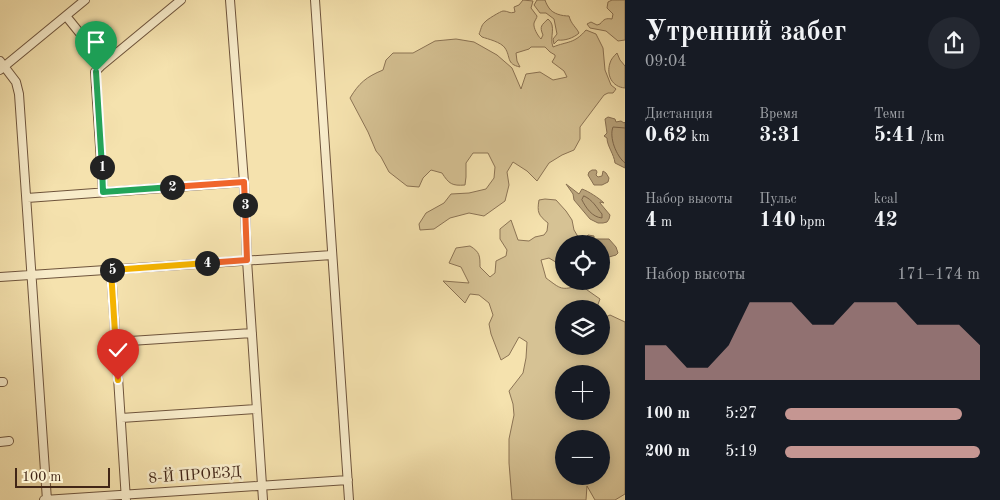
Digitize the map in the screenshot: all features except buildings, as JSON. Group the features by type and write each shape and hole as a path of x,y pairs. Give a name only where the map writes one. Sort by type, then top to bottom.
{"street":[{"path":"46,500 27,198 18,88 12,76 2,66 85,0"},
{"path":"103,192 96,72 104,63 181,0"},
{"path":"230,0 244,182 247,260 263,500"},
{"path":"314,0 349,500"},
{"path":"66,16 104,63"},
{"path":"27,198 244,182"},
{"path":"0,277 332,255"},
{"path":"111,270 126,497"},
{"path":"115,342 252,333"},
{"path":"121,418 257,409"},
{"path":"0,442 9,441"},
{"name":"8-Й ПРОЕЗД","path":"46,500 126,497 348,480"}],"shaded area":[{"path":"523,0 533,1 531,8 537,16 534,27 541,39 543,35 542,26 548,19 551,22 553,47 574,40 586,30 596,34 603,48 605,70 611,85 616,89 613,93 604,95 580,127 580,139 574,150 549,163 537,181 527,171 513,162 507,172 509,185 505,201 484,216 469,213 450,218 434,229 420,230 419,224 426,213 444,203 451,194 469,193 486,189 494,178 495,167 488,153 473,153 466,163 465,185 451,184 442,173 431,170 423,178 419,187 407,186 389,172 376,151 350,98 364,81 383,70 386,60 393,53 413,53 435,41 456,39 474,42 497,55 512,68 521,89 526,74 540,72 553,80 567,77 564,71 552,62 555,55 545,47 531,47 516,53 520,67 511,62 507,51 501,44 479,34 486,21 502,11 515,12 514,7"},
{"path":"537,0 545,0 549,8 555,13 569,16 579,33 569,39 558,40 554,44 553,39 557,34 554,19 546,13 540,13 534,5"},
{"path":"612,0 625,0 625,40 618,41 606,31 590,28 587,24 591,22 597,25 605,19 612,19 613,14 607,8 608,2"},
{"path":"617,53 625,66 625,88 613,83 609,72 610,62"},
{"path":"539,200 556,200 572,220 577,235 555,235 555,262 549,258 541,260 546,278 555,285 555,290 587,290 600,299 555,300 555,355 610,355 610,315 625,322 625,494 615,500 595,500 587,486 586,500 512,500 509,439 514,415 509,391 523,373 527,342 519,337 509,355 501,360 491,334 489,324 493,315 489,303 479,295 470,294 465,303 443,281 469,283 461,267 449,263 456,248 470,246 479,255 480,267 490,277 495,273 496,261 506,256 507,250 500,239 500,229 511,220 518,240 529,241 544,235 547,231 548,223 542,218 538,208"}],"water":[{"path":"608,117 615,119 616,122 625,122 625,168 615,163 607,138 604,136 607,133 605,119"},
{"path":"592,170 596,170 598,177 602,176 603,171 606,173 609,178 608,182 602,185 594,185 588,175"},
{"path":"566,184 579,194 582,189 604,203 600,202 610,215 607,222 598,223 590,219 574,200 573,194"},
{"path":"610,240 616,247 618,253 610,257"}],"route":[{"path":"96,72 103,192 244,182 247,260 111,270 118,380"}]}
